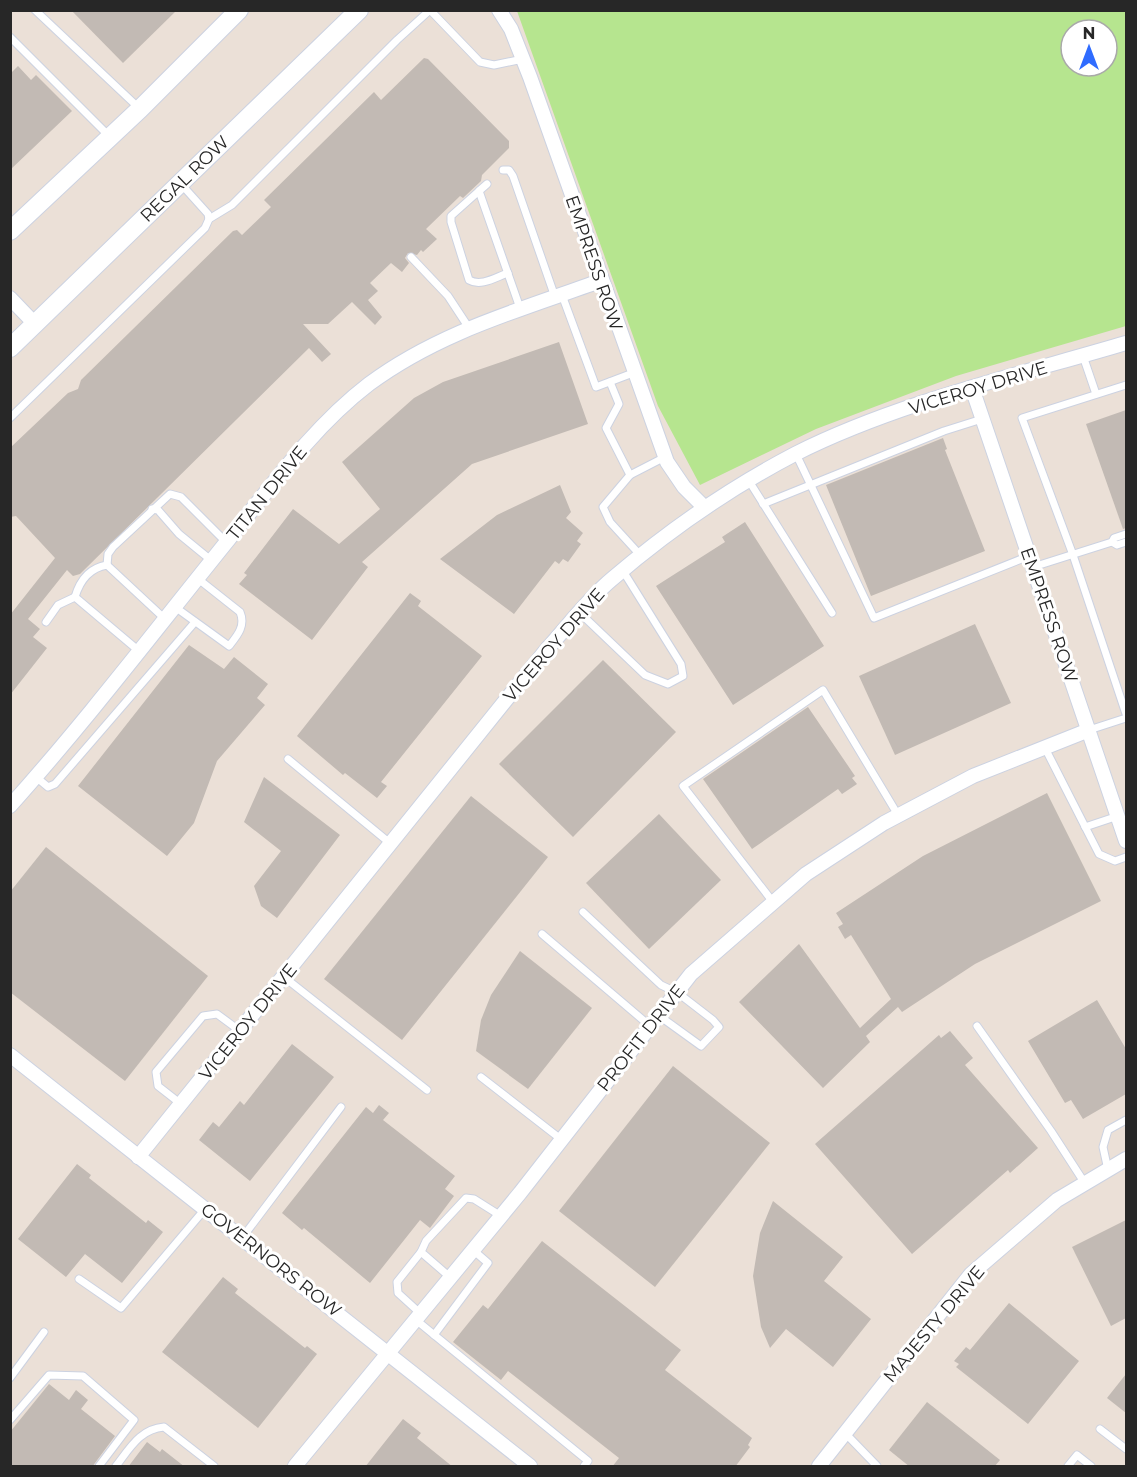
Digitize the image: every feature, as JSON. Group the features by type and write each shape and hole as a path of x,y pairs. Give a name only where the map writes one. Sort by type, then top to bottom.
{"main road":[{"path":"11,229 110,138 239,10"},
{"name":"REGAL ROW","path":"10,348 359,10"}],"street":[{"name":"EMPRESS ROW","path":"499,10 511,29 523,60 633,373 665,457 684,487 704,507"},
{"name":"TITAN DRIVE","path":"11,804 140,651 295,457 368,385 413,355 469,328 600,280"},
{"path":"10,297 35,324"},
{"name":"VICEROY DRIVE","path":"138,1157 539,658 611,579 704,507 796,454 869,423 972,388 1126,343"},
{"name":"EMPRESS ROW","path":"972,388 1126,841"},
{"name":"PROFIT DRIVE","path":"295,1467 501,1216 691,974 806,874 897,815 973,776 1089,730"},
{"name":"GOVERNORS ROW","path":"10,1055 530,1467"},
{"name":"MAJESTY DRIVE","path":"819,1467 971,1274 1036,1217 1084,1182 1126,1159"}],"lane":[{"path":"35,10 140,109"},
{"path":"10,418 205,228 209,219 232,205 430,10 480,62 494,65 523,60"},
{"path":"10,37 110,138"},
{"path":"502,170 508,170 513,176 558,296 596,387 633,373"},
{"path":"181,184 208,214 209,219"},
{"path":"487,184 452,216 451,222 469,280 475,283 483,282 508,273"},
{"path":"479,191 520,308"},
{"path":"411,256 448,296 469,328"},
{"path":"1083,356 1096,394"},
{"path":"610,382 619,404 606,428 630,475"},
{"path":"1126,385 1022,418 1073,555 1126,714"},
{"path":"763,504 809,483 982,419"},
{"path":"796,454 874,618 1031,562 1073,555 1112,542 1114,538 1126,534"},
{"path":"642,557 610,522 603,507 630,475 665,457"},
{"path":"749,481 832,613"},
{"path":"106,565 108,554 113,548 170,494 175,494 226,542"},
{"path":"152,509 158,510 179,534 212,561"},
{"path":"1112,542 1118,545 1126,542"},
{"path":"46,622 58,605 75,597 84,577 96,567 106,565"},
{"path":"106,565 165,619"},
{"path":"580,613 645,675 668,684 683,676 681,664 623,571"},
{"path":"175,607 229,646 239,633 243,618 240,612 198,578"},
{"path":"75,597 140,651"},
{"path":"36,777 48,787 55,784 195,622"},
{"path":"773,902 683,786 823,690 897,815"},
{"path":"1089,730 1126,718"},
{"path":"1045,748 1099,854 1115,861 1126,857"},
{"path":"288,759 391,844"},
{"path":"1085,827 1118,816"},
{"path":"542,934 654,1021 701,1046 719,1027 678,993 661,985 583,912"},
{"path":"284,977 427,1090"},
{"path":"181,1104 158,1086 156,1071 203,1016 217,1014 241,1031"},
{"path":"977,1026 1084,1182"},
{"path":"481,1077 562,1140"},
{"path":"242,1238 341,1107"},
{"path":"1108,1170 1103,1147 1108,1130 1126,1120"},
{"path":"501,1216 474,1199 466,1198 426,1241 421,1252 397,1282 398,1293 434,1335 588,1461 584,1467"},
{"path":"79,1279 121,1308 205,1209"},
{"path":"434,1335 488,1263 473,1250"},
{"path":"421,1252 451,1278"},
{"path":"10,1378 44,1332"},
{"path":"10,1420 49,1375 82,1376 134,1420 99,1467"},
{"path":"116,1467 138,1437 151,1428 164,1427 214,1467"},
{"path":"1100,1429 1126,1449"},
{"path":"845,1433 877,1467"},
{"path":"1068,1467 1077,1455 1090,1467"}],"green space":[{"path":"517,11 1126,11 1126,326 956,376 816,429 700,485 658,406"}],"building":[{"path":"71,10 177,10 123,63"},
{"path":"424,58 428,59 509,141 509,148 482,175 481,181 463,198 460,196 426,229 437,239 417,255 408,253 405,258 409,263 402,272 391,263 370,283 378,291 368,300 382,317 375,325 352,302 328,324 303,324 331,354 322,362 309,348 80,574 73,576 67,570 28,619 40,629 33,637 47,648 10,695 10,615 55,558 16,516 10,517 10,448 68,393 78,389 81,380 233,231 237,230 242,235 271,207 264,200 374,92 381,100"},
{"path":"18,66 31,80 36,75 72,111 10,170 10,74"},
{"path":"559,342 588,424 472,464 362,562 368,567 312,640 239,584 247,575 244,573 293,509 339,544 380,509 342,462 414,398 443,382"},
{"path":"1126,410 1126,528 1123,529 1086,424"},
{"path":"943,438 947,449 945,450 985,551 871,596 826,485"},
{"path":"560,485 571,512 566,518 583,533 577,541 581,544 568,562 563,559 559,564 555,561 514,614 440,559 497,515"},
{"path":"745,522 824,646 733,705 656,586 725,542 722,537"},
{"path":"410,593 421,601 418,606 482,656 381,782 387,786 377,798 345,773 343,775 297,736"},
{"path":"975,624 1011,703 895,755 859,676"},
{"path":"189,645 224,669 234,657 268,684 257,698 265,705 217,761 194,823 167,856 78,786"},
{"path":"603,660 676,732 573,837 499,764"},
{"path":"808,707 855,776 852,778 857,784 842,794 838,789 752,849 703,779"},
{"path":"264,777 340,835 277,918 261,906 254,886 281,851 244,822"},
{"path":"1047,793 1101,901 975,964 902,1012 898,1007 866,1036 870,1042 823,1088 739,1002 799,944 860,1028 891,999 851,935 845,939 838,927 843,924 836,913 923,856"},
{"path":"471,796 548,857 402,1040 324,979"},
{"path":"659,814 721,880 649,949 586,883"},
{"path":"46,847 208,976 125,1081 10,992 10,892"},
{"path":"520,951 592,1008 528,1089 476,1051 481,1020 491,995"},
{"path":"1097,1000 1126,1049 1126,1094 1083,1119 1071,1100 1065,1103 1028,1041"},
{"path":"950,1031 973,1058 965,1065 1038,1148 1010,1173 1008,1170 912,1254 815,1144 939,1035 941,1038"},
{"path":"292,1044 334,1077 250,1181 199,1140 213,1122 219,1127 240,1101 244,1105"},
{"path":"673,1066 770,1143 655,1287 559,1211"},
{"path":"379,1105 389,1113 383,1120 455,1176 445,1189 454,1196 430,1228 420,1220 370,1283 304,1228 302,1230 282,1213 366,1107 373,1113"},
{"path":"77,1164 91,1175 89,1178 146,1223 148,1220 163,1232 122,1283 85,1254 66,1277 18,1239"},
{"path":"773,1201 843,1257 824,1281 871,1319 833,1367 786,1329 770,1348 761,1327 753,1276 760,1233"},
{"path":"1126,1220 1126,1318 1111,1326 1072,1247"},
{"path":"542,1241 681,1350 665,1370 752,1438 748,1445 750,1447 735,1467 612,1467 619,1458 508,1371 501,1380 453,1342 483,1305 488,1309"},
{"path":"223,1277 238,1289 235,1293 305,1348 307,1346 317,1354 258,1428 162,1352"},
{"path":"1009,1303 1079,1361 1028,1424 956,1367 959,1364 954,1361 966,1347 970,1350"},
{"path":"1126,1374 1126,1413 1107,1398"},
{"path":"49,1384 69,1400 76,1390 88,1400 81,1409 115,1436 92,1467 10,1467 10,1432"},
{"path":"927,1402 1000,1460 994,1467 910,1467 889,1450"},
{"path":"403,1419 421,1433 417,1438 453,1467 365,1467"},
{"path":"147,1442 160,1452 162,1449 185,1467 128,1467"}]}
